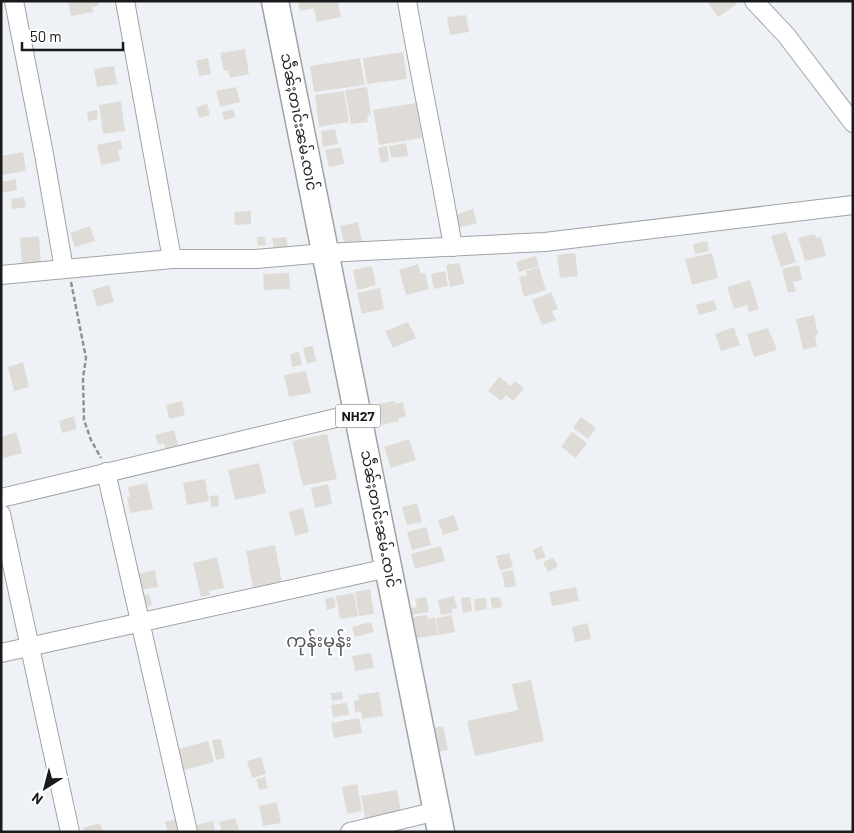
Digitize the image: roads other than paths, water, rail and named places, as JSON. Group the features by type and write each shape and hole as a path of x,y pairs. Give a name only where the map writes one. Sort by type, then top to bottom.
{"highway":[{"name":"သဵၼ်ႈတၢင်းၼမ်ႉၸၢင်","path":"275,1 439,821"}],"street":[{"path":"14,1 67,268"},
{"path":"126,1 172,259"},
{"path":"407,1 422,93 434,141 453,247"},
{"path":"754,1 786,35 853,123"},
{"path":"1,275 172,259 256,259 325,253 545,242 853,205"},
{"path":"1,498 357,414"},
{"path":"106,472 188,832"},
{"path":"1,514 70,832"},
{"path":"1,653 388,568"},
{"path":"350,832 439,821"}],"district":[{"name":"ကုန်းမုန်း","path":"319,641"}]}
